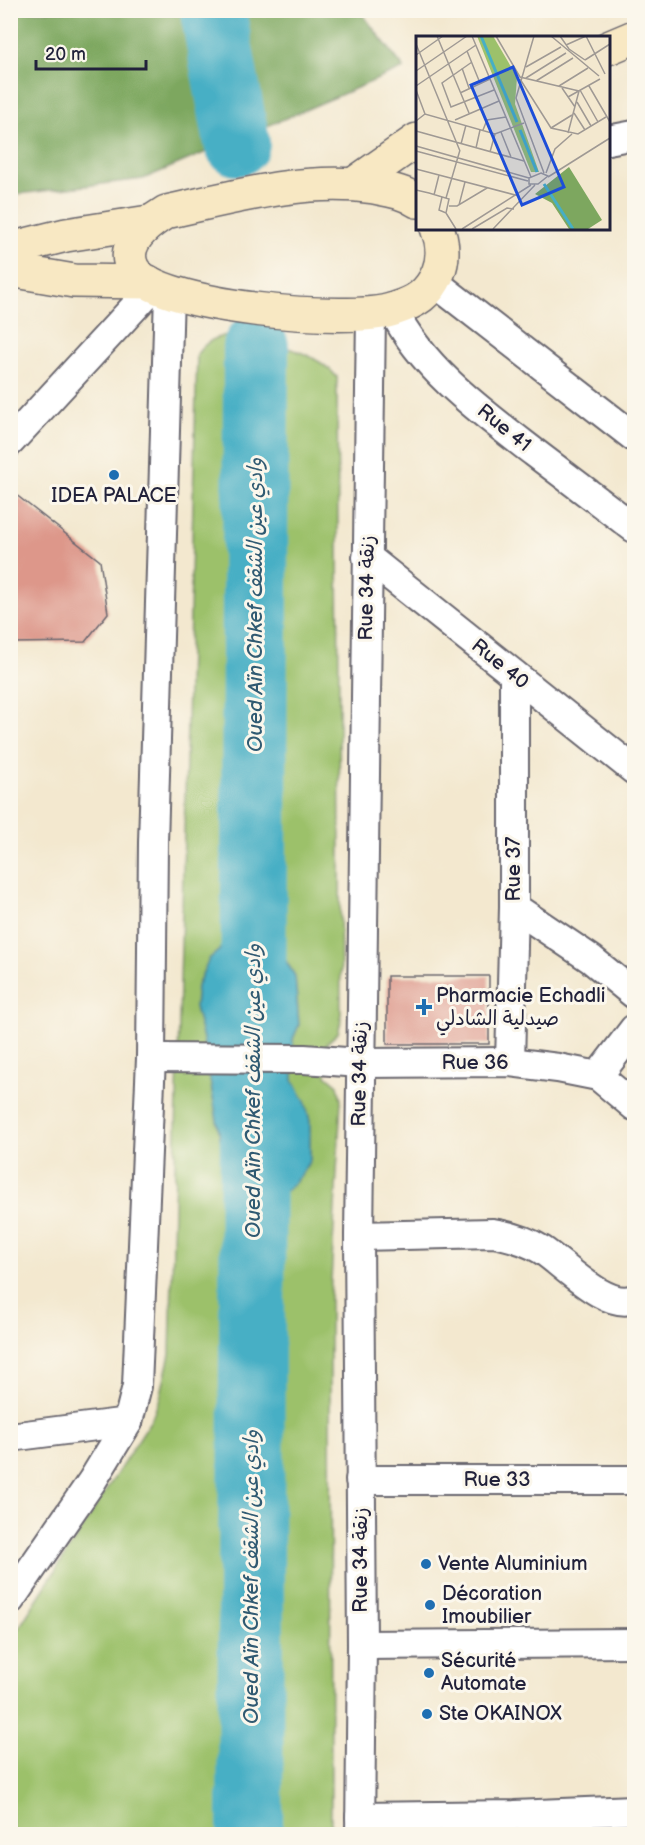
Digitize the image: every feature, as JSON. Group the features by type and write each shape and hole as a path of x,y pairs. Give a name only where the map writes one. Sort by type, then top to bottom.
{"street":[{"path":"609,48 634,37"},
{"path":"609,140 634,135"},
{"path":"354,184 416,141"},
{"path":"157,287 133,270 132,245 139,232 149,222 166,212 288,187 321,184 354,184 407,194 416,200"},
{"path":"10,249 66,235 149,222"},
{"path":"10,270 74,281 157,287 218,303 297,314 382,312 423,296 434,282 441,266 442,249 437,230"},
{"path":"434,282 634,437"},
{"path":"10,442 157,287"},
{"path":"10,1600 92,1481 128,1422 137,1386 151,1058 157,287"},
{"name":"Rue 41","path":"382,312 403,330 432,364 465,396 634,528"},
{"name":"Rue 34 زنقة","path":"360,1826 362,1645 359,1236 367,557 382,312"},
{"name":"Rue 40","path":"367,557 634,770"},
{"name":"Rue 37","path":"510,1062 514,907 514,675"},
{"path":"514,907 591,959 634,993"},
{"path":"598,1076 634,1029"},
{"name":"Rue 36","path":"151,1058 304,1059 360,1063 510,1062 598,1076 634,1106"},
{"path":"359,1236 493,1233 513,1236 543,1251 607,1298 626,1302 634,1299"},
{"path":"10,1437 128,1422"},
{"name":"Rue 33","path":"360,1480 634,1480"},
{"path":"362,1645 634,1643"},
{"path":"360,1826 514,1825 634,1810"}],"green space":[{"path":"10,11 360,11 404,68 143,179 11,195"},
{"path":"232,334 302,353 327,367 337,377 341,1021 338,1033 327,1043 326,1075 338,1085 341,1100 330,1299 331,1834 14,1834 10,1810 10,1642 151,1420 160,1398 170,1354 197,354 204,345 212,340"}],"water":[{"path":"253,933 268,936 295,976 299,1025 293,1039 293,1080 305,1101 310,1121 310,1160 301,1175 287,1190 264,1195 248,1193 241,1189 224,1161 203,1039 195,1007 197,986 209,959 229,942"}],"building":[{"path":"10,490 100,561 108,613 85,642 10,643"},
{"path":"387,976 489,976 489,1044 387,1044"}],"waterway":[{"name":"Oued Aïn Chkef وادي عين الشقف","path":"213,10 237,143"},
{"name":"Oued Aïn Chkef وادي عين الشقف","path":"250,1834 256,347"}],"place":[{"name":"IDEA PALACE","path":"114,475"},
{"name":"Pharmacie Echadli صيدلية الشادلي","path":"424,1007"},
{"name":"Vente Aluminium","path":"426,1564"},
{"name":"Décoration Imoubilier","path":"430,1605"},
{"name":"Sécurité Automate","path":"429,1673"},
{"name":"Ste OKAINOX","path":"427,1714"}]}
